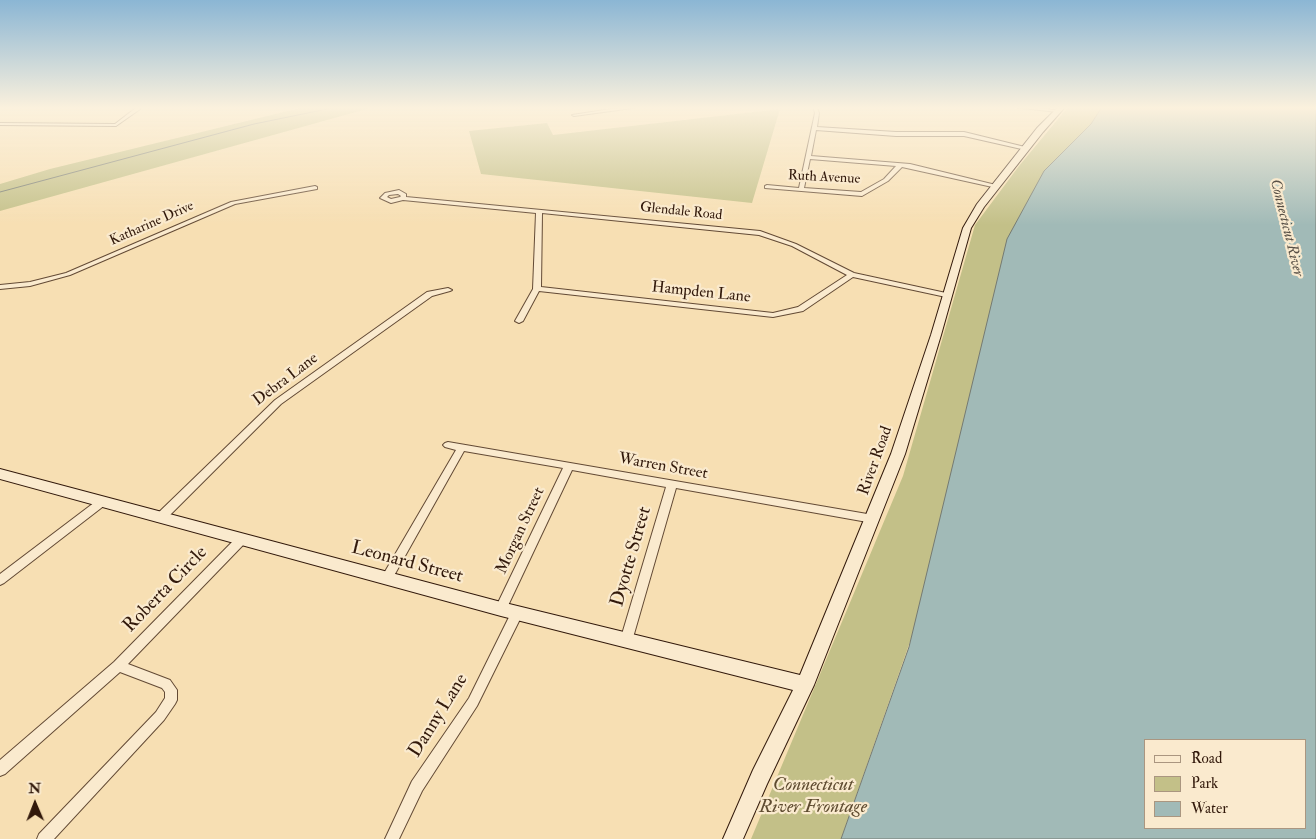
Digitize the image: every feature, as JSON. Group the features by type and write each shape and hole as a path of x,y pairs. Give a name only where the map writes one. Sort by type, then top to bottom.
{"street":[{"path":"801,190 810,146"},
{"path":"1018,146 1026,148"},
{"name":"River Road","path":"733,839 760,777 805,685 873,519 900,448 936,335 946,295 967,228 976,211 1026,148"},
{"path":"807,157 901,165 997,186"},
{"name":"Ruth Avenue","path":"767,187 862,194 886,180 901,165"},
{"name":"Katharine Drive","path":"0,287 30,284 68,274 233,203 315,188"},
{"name":"Glendale Road","path":"403,198 760,233 794,245 852,275 946,295"},
{"path":"519,321 537,289 539,211"},
{"name":"Hampden Lane","path":"537,289 773,315 800,309 852,275"},
{"name":"Debra Lane","path":"160,518 278,402 430,294 448,290"},
{"name":"Warren Street","path":"448,444 873,519"},
{"path":"387,578 462,447"},
{"name":"Morgan Street","path":"501,609 568,466"},
{"name":"Leonard Street","path":"0,474 516,613 805,685"},
{"name":"Dyotte Street","path":"626,641 672,484"},
{"path":"0,580 102,502"},
{"name":"Roberta Circle","path":"0,770 118,666 241,540"},
{"name":"Danny Lane","path":"392,839 417,786 480,688 516,613"},
{"path":"44,839 160,716 171,700 171,690 166,684 118,666"}],"green space":[{"path":"144,146 233,146 0,211 0,184 50,169"},
{"path":"473,146 769,146 752,203 481,174"},
{"name":"Connecticut River Frontage","path":"1035,146 1083,146 841,839 751,839 903,476 975,225"}],"water":[{"name":"Connecticut River","path":"1069,146 1316,146 1316,839 841,839 909,647 1007,239 1044,171"}],"waterway":[{"path":"0,192 171,146"}]}
